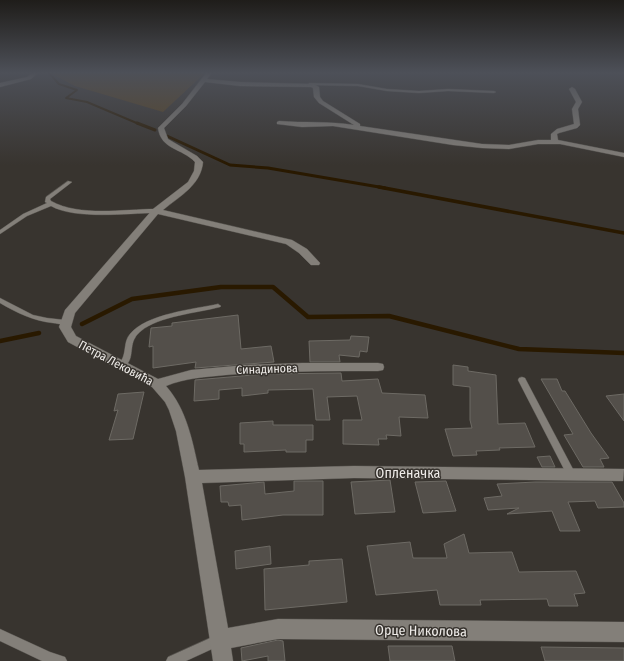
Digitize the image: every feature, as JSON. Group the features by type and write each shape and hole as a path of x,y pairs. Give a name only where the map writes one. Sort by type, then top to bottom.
{"street":[{"path":"65,322 69,312 81,296 156,211 191,183 198,171 198,162 196,157 173,147 166,141 161,133 163,125 186,103"},
{"path":"322,103 365,129"},
{"path":"554,142 554,134 556,131 572,128 577,125 575,109 579,103"},
{"path":"279,123 302,125 328,124 482,146 509,147 538,142 554,142 588,147 624,155"},
{"path":"156,211 289,242 304,251 315,263"},
{"name":"Петра Лековића","path":"65,322 68,334 72,339 157,384 170,399 176,410 183,431 193,477 223,661"},
{"name":"Синадинова","path":"157,384 168,379 185,375 251,368 378,366"},
{"name":"Опленачка","path":"193,477 243,474 375,472 623,475"},
{"name":"Орце Николова","path":"219,640 278,629 624,632"}],"lane":[{"path":"50,204 48,200 51,194 70,182"},
{"path":"0,232 25,215 50,204 72,210 94,212 156,211"},
{"path":"0,300 35,318 47,321 65,322"},
{"path":"122,365 129,357 130,339 143,326 161,319 218,306"},
{"path":"522,380 571,474"},
{"path":"0,635 49,658 61,661"},
{"path":"172,661 219,640"}],"shaded area":[{"path":"132,103 173,103 163,112"}],"building":[{"path":"238,315 241,349 271,346 274,362 195,368 196,362 153,368 153,346 149,347 151,328 172,326 172,323"},
{"path":"351,336 369,337 367,352 360,351 359,357 339,355 340,362 310,362 309,341 350,340"},
{"path":"453,365 468,367 468,371 496,375 498,424 525,423 535,447 499,448 500,450 476,451 477,455 453,456 445,429 472,428 470,420 470,387 453,385"},
{"path":"341,373 342,381 378,379 382,393 425,395 428,418 399,417 401,436 386,435 387,439 378,439 379,445 343,444 343,420 362,420 357,396 327,397 330,420 316,420 313,389 268,390 268,393 242,396 242,388 219,390 219,399 194,401 195,380 264,374"},
{"path":"541,379 557,379 562,391 565,391 591,433 609,458 600,459 604,467 583,467 564,435 573,434"},
{"path":"144,392 133,439 109,440 118,410 114,411 118,394"},
{"path":"624,394 624,421 606,396"},
{"path":"273,421 273,425 313,425 313,440 306,440 306,452 286,452 286,450 244,452 244,444 240,444 240,423"},
{"path":"550,456 555,467 542,467 537,457"},
{"path":"390,480 395,512 355,514 351,482"},
{"path":"294,481 323,481 323,515 283,515 242,520 241,505 229,506 228,502 221,502 220,486 264,482 265,494 294,491"},
{"path":"446,481 456,511 423,513 415,482"},
{"path":"535,482 612,482 624,503 624,507 598,508 595,501 568,502 580,531 560,531 552,511 507,514 519,508 488,510 484,498 502,496 497,484"},
{"path":"464,534 469,553 512,552 519,572 576,571 585,593 574,594 578,606 549,606 547,599 480,600 481,605 440,605 437,590 376,595 367,546 410,542 413,558 447,558 444,544"},
{"path":"270,546 271,564 236,569 235,551"},
{"path":"342,559 347,602 265,610 264,569 309,565 309,561"},
{"path":"278,640 283,641 285,661 268,661 268,656 242,661 241,648"},
{"path":"388,646 452,646 455,661 390,661"},
{"path":"541,647 624,648 624,661 545,661"}],"waterway":[{"path":"89,103 139,124"},
{"path":"137,123 155,130"},
{"path":"167,136 230,165 268,168 385,188"},
{"path":"379,187 624,233"},
{"path":"82,324 132,299 221,287 273,287 308,317 389,316 519,349 624,353"},
{"path":"0,341 39,333"}]}
